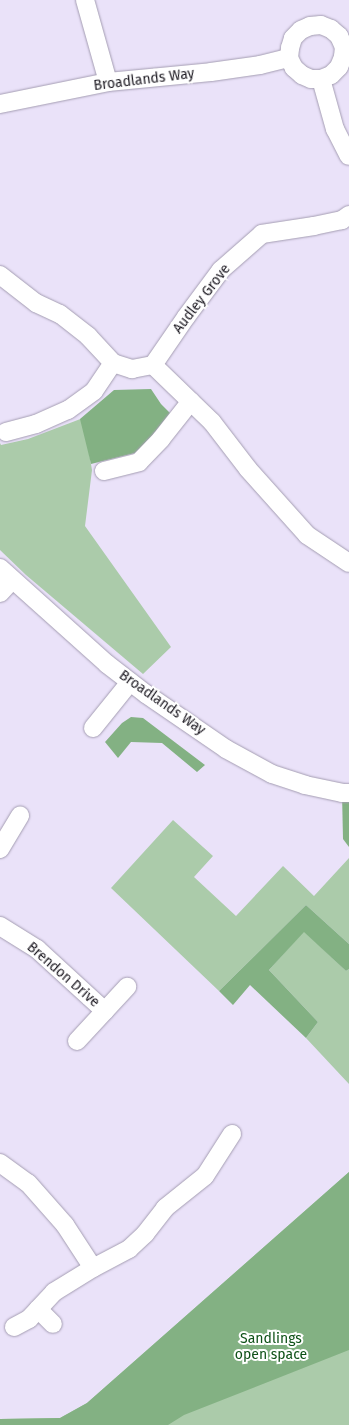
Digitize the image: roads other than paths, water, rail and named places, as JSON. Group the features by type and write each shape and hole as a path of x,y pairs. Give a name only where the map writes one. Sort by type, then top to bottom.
{"street":[{"path":"85,0 108,82"},
{"path":"310,26 321,26 331,29 339,36 346,47 339,68 332,75 321,79 311,79 302,75 289,58 293,38 301,30 310,26"},
{"name":"Broadlands Way","path":"0,104 108,82 211,72 260,65 289,58"},
{"path":"321,79 335,129 349,156"},
{"name":"Audley Grove","path":"153,365 186,317 222,270 262,234 342,220 349,215"},
{"path":"0,275 36,302 60,314 88,336 113,363 132,369 153,365 212,422 248,469 307,535 349,563"},
{"path":"6,432 36,424 68,410 94,391 113,363"},
{"path":"104,471 140,462 161,439 191,401"},
{"path":"0,593 6,574"},
{"name":"Broadlands Way","path":"6,574 107,664 130,682 226,749 272,774 305,785 342,793 349,793"},
{"path":"93,728 130,682"},
{"path":"0,849 20,816"},
{"name":"Brendon Drive","path":"0,926 37,949 105,1011"},
{"name":"Brendon Drive","path":"77,1040 127,987"},
{"path":"14,1328 29,1320 54,1292 93,1268 129,1249 145,1234 165,1208 205,1176 232,1134"},
{"path":"0,1163 28,1183 65,1226 93,1268"},
{"path":"38,1309 54,1324"}],"park label":[{"name":"Sandlings open space","path":"271,1348"}]}
